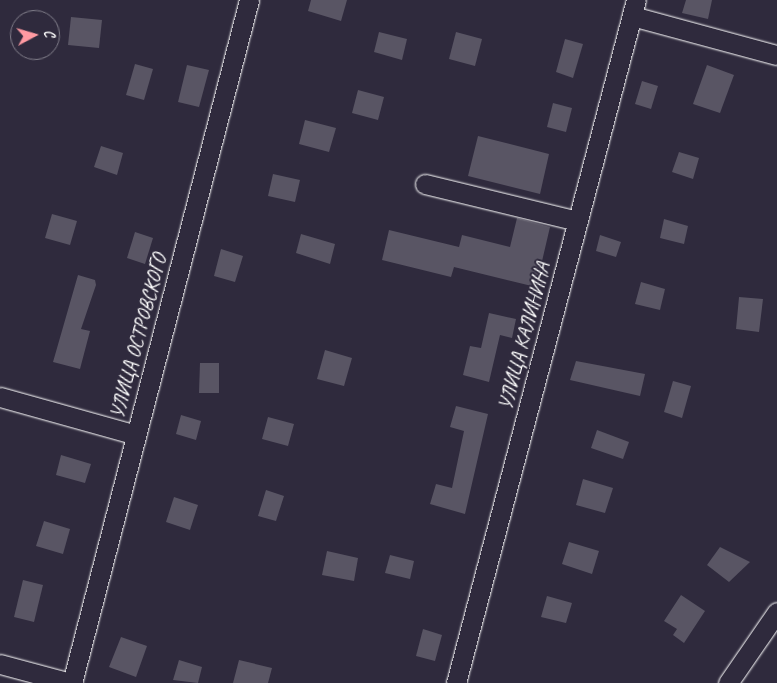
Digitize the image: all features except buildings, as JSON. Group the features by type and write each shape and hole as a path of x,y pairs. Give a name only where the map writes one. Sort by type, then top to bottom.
{"street":[{"name":"УЛИЦА ОСТРОВСКОГО","path":"72,683 249,0"},
{"path":"634,8 777,55"},
{"name":"УЛИЦА КАЛИНИНА","path":"456,683 634,8"},
{"path":"425,184 578,222"},
{"path":"0,397 136,436"},
{"path":"728,683 777,612"},
{"path":"0,664 72,683"}]}
